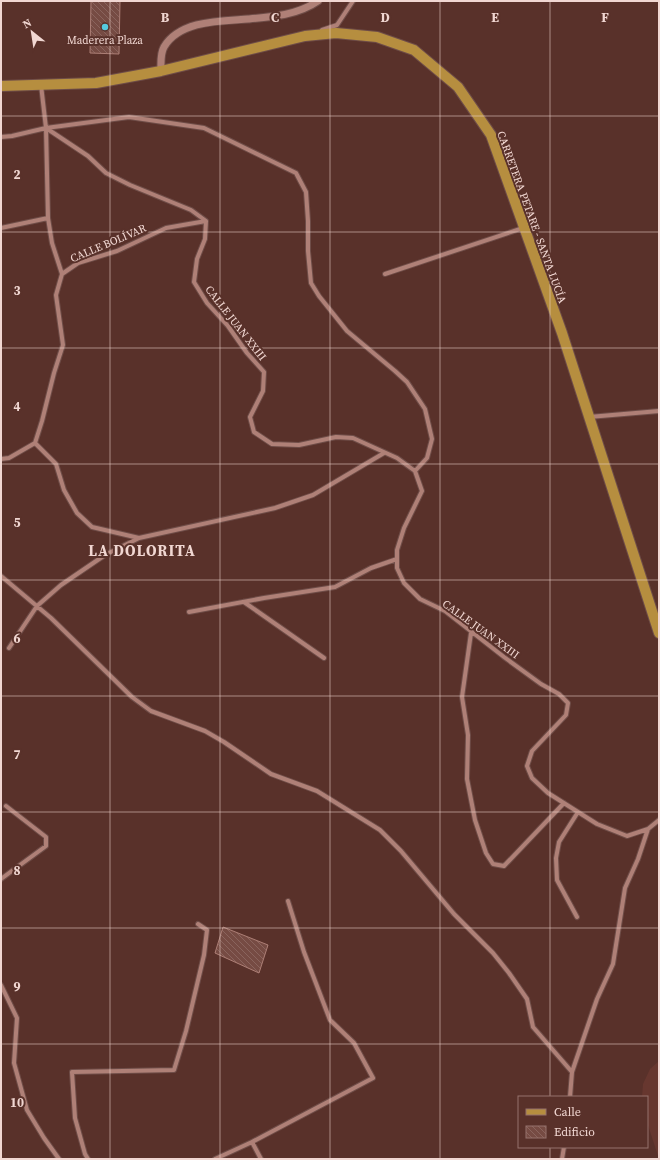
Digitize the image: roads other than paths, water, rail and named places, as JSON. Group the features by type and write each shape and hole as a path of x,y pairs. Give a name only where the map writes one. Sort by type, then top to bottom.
{"main road":[{"name":"CARRETERA PETARE - SANTA LUCÍA","path":"1,86 96,83 161,71 305,36 336,33 377,37 414,50 458,87 491,136 562,333 655,611 659,633"}],"street":[{"path":"161,71 161,55 164,48 169,40 181,32 196,26 216,21 248,19 294,12 318,1"},
{"path":"305,36 337,25 354,1"},
{"path":"40,85 46,128 48,218 52,243 62,274"},
{"path":"1,137 46,128 129,117 204,128 296,173 306,192 311,283 319,296 347,331 396,371 406,382 425,409 432,439 427,458 415,471"},
{"path":"46,128 88,156 106,173 130,185 191,210 206,221"},
{"path":"1,228 48,218"},
{"name":"CALLE BOLÍVAR","path":"35,443 63,345 56,295 62,274 78,264 117,251 166,228 206,221"},
{"name":"CALLE JUAN XXIII","path":"206,221 205,239 197,259 194,282 207,303 228,326 247,353 264,372 263,391 250,417 254,432 272,444 298,446 336,437 353,438 397,458 415,471 422,491 404,528 397,550 397,568 404,583 420,599 444,611 510,662 541,684 559,694 568,703 566,715 532,751 526,766 532,778 548,793 597,824 627,836 648,828 659,820"},
{"path":"385,274 524,228"},
{"path":"589,417 659,411"},
{"path":"1,459 9,458 35,443 56,464 64,490 77,513 92,527 139,538"},
{"path":"9,648 37,606 61,585 105,555 139,538 275,508 313,495 384,453"},
{"path":"189,612 335,587 372,568 397,559"},
{"path":"1,576 37,606 132,697 150,711 204,731 224,742 271,774 317,791 380,830 401,851 454,914 493,954 509,973 527,999 533,1027 572,1072"},
{"path":"244,602 324,658"},
{"path":"472,633 462,697 468,735 467,779 475,820 486,853 493,864 504,866 564,803"},
{"path":"1,879 46,846 47,842 46,838 6,806"},
{"path":"577,917 557,880 556,858 559,842 578,812"},
{"path":"570,1096 572,1072 597,999 612,964 624,888 638,859 648,828"},
{"path":"215,1159 252,1142 373,1078 354,1043 330,1020 304,952 288,901"},
{"path":"88,1159 85,1154 74,1118 72,1072 174,1070 186,1031 204,955 207,930 198,924"},
{"path":"1,985 17,1018 14,1063 27,1110 59,1159"},
{"path":"252,1142 261,1159"},
{"path":"562,1159 564,1148"}],"place":[{"name":"Maderera Plaza","path":"105,27"}],"district":[{"name":"LA DOLORITA","path":"142,551"}]}
